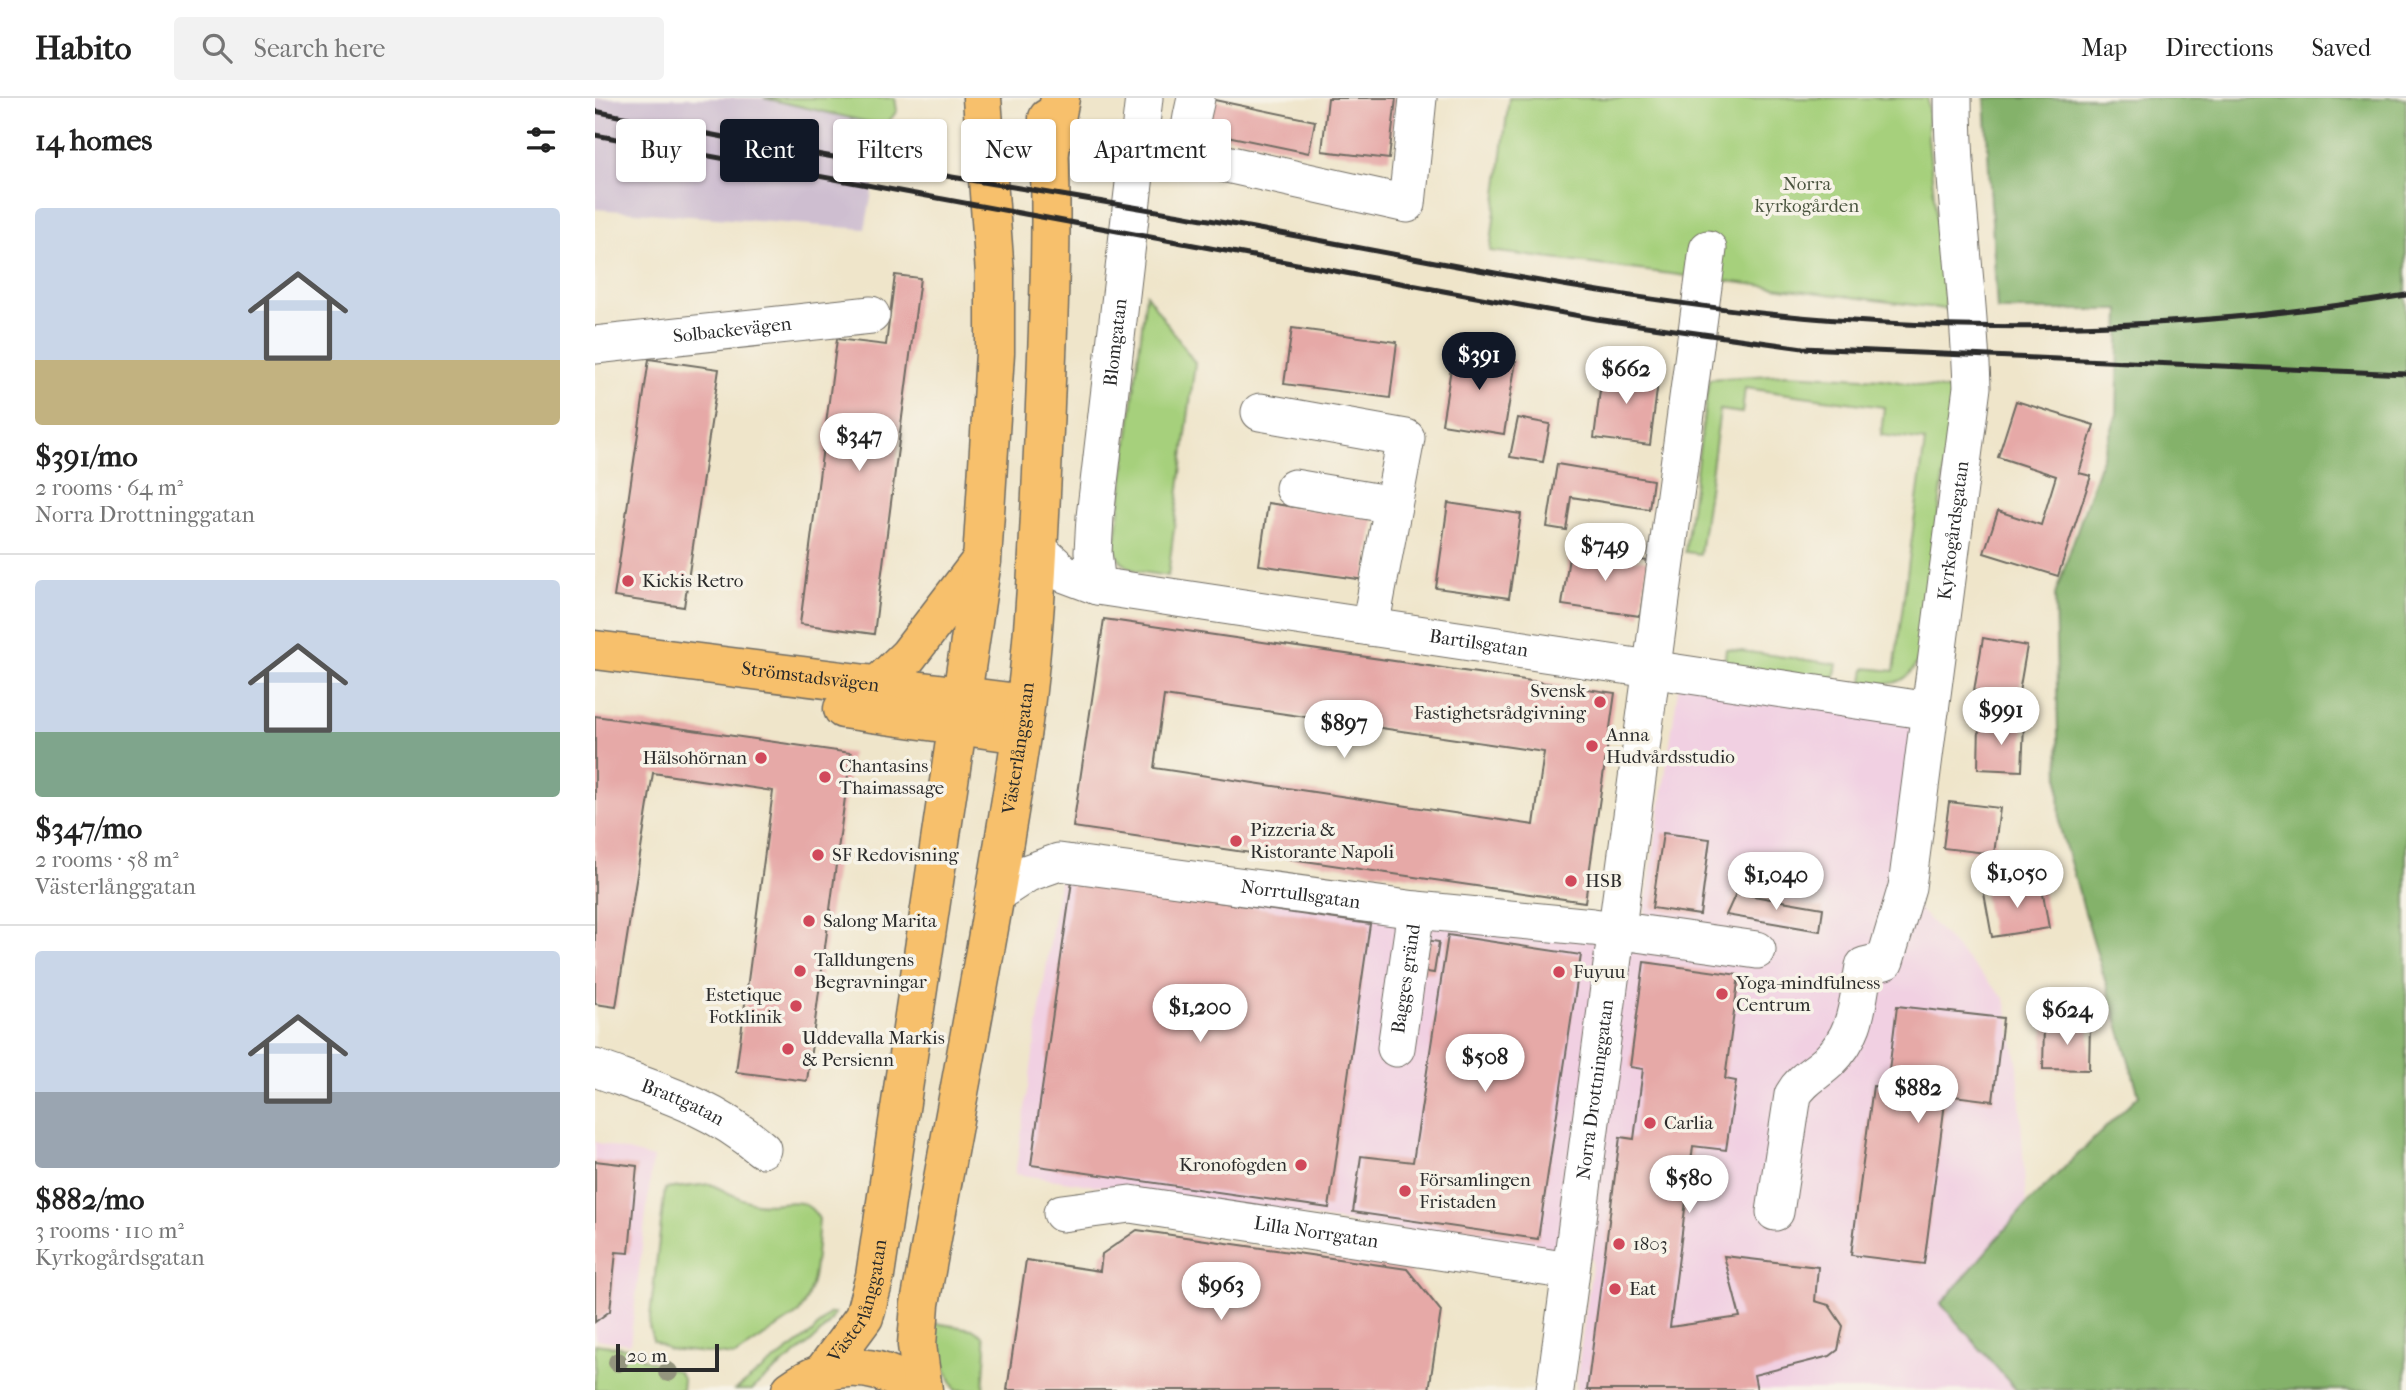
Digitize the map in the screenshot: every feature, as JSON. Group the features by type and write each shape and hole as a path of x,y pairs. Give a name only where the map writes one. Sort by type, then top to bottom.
{"main road":[{"name":"Västerlånggatan","path":"824,1371 864,1317 874,1276 982,561 995,353 995,274 982,98"},
{"name":"Västerlånggatan","path":"1047,98 1048,119"},
{"path":"1056,119 1060,98"},
{"name":"Västerlånggatan","path":"923,1390 917,1345 921,1304 1023,719 1038,549 1049,295 1050,182"},
{"path":"876,687 908,656 982,561"},
{"name":"Strömstadsvägen","path":"595,650 876,687 960,711"},
{"name":"Strömstadsvägen","path":"595,674 1023,719"},
{"name":"Västerlånggatan","path":"791,1390 824,1371 848,1367 872,1369 895,1377 915,1390"}],"street":[{"name":"Blomgatan","path":"1097,586 1093,552 1095,517 1144,98"},
{"path":"1196,98 1188,137 1192,150 1204,159 1406,204 1418,98"},
{"name":"Kyrkogårdsgatan","path":"1775,1212 1793,1095 1801,1081 1826,1063 1843,1046 1854,1027 1864,966 1885,961 1907,887 1972,387 1970,328 1955,193 1953,98"},
{"name":"Norra Drottninggatan","path":"1555,1390 1708,249"},
{"name":"Solbackevägen","path":"595,345 871,315"},
{"path":"1260,411 1406,438 1370,627"},
{"path":"1294,488 1393,505"},
{"name":"Bartilsgatan","path":"1038,549 1065,573 1097,586 1930,711"},
{"name":"Norrtullsgatan","path":"994,895 1028,873 1059,862 1416,910 1616,930 1757,950"},
{"name":"Bagges gränd","path":"1396,1048 1416,910"},
{"name":"Brattgatan","path":"595,1068 705,1109 735,1126 762,1149"},
{"name":"Lilla Norrgatan","path":"1062,1213 1130,1204 1570,1271"}],"shaded area":[{"path":"595,98 764,98 855,119 833,119 833,182 874,182 865,229 595,209"},
{"path":"1679,682 1920,717 1899,888 2005,999 2018,1066 2026,1205 1941,1304 2016,1390 1575,1390 1593,1258 1015,1174 1063,856 1641,937"},
{"path":"595,1142 653,1158 630,1344 595,1339"}],"green space":[{"path":"764,98 895,98 897,111 891,119 855,119"},
{"name":"Norra kyrkogården","path":"1509,98 1928,98 1928,139 1946,309 1490,251"},
{"path":"1985,98 2406,98 2406,1390 2016,1390 1941,1304 2026,1205 2139,1095 2060,828 2055,595 2117,414 2120,310 1997,310"},
{"path":"1146,294 1195,363 1168,576 1129,567 1118,557 1115,548"},
{"path":"1787,374 1882,379 1954,391 1921,654 1911,672 1898,681 1883,684 1863,682 1865,668 1894,671 1925,441 1881,435 1884,407 1745,388 1742,413 1720,410 1700,554 1685,552 1709,379"},
{"path":"1726,649 1837,664 1834,680 1724,664"},
{"path":"710,1184 750,1202 791,1202 806,1205 819,1219 812,1280 799,1313 735,1356 668,1349 653,1340 649,1326 665,1189"},
{"path":"835,1313 821,1333 752,1390 735,1390 812,1333 829,1314"},
{"path":"935,1323 972,1329 983,1336 986,1349 983,1390 955,1390 936,1347"},
{"path":"595,1344 633,1349 643,1359 678,1371 683,1379 682,1390 595,1390"}],"building":[{"path":"1205,98 1315,121 1309,153 1231,137 1231,119 1200,119"},
{"path":"1328,98 1396,98 1389,159 1322,151"},
{"path":"895,275 920,278 874,634 800,624 837,339 886,345"},
{"path":"1292,328 1397,342 1390,398 1284,384"},
{"path":"1454,350 1516,361 1504,434 1442,424"},
{"path":"649,359 719,369 684,607 614,597"},
{"path":"1603,366 1659,374 1650,445 1594,438"},
{"path":"2016,401 2094,425 2079,473 2091,476 2058,576 1984,553 1998,511 2041,525 2056,476 1998,457"},
{"path":"1518,418 1550,424 1543,462 1510,457"},
{"path":"1557,464 1653,480 1649,509 1571,497 1566,530 1547,527"},
{"path":"1268,503 1374,519 1365,580 1259,565"},
{"path":"1448,503 1521,514 1509,598 1436,588"},
{"path":"1570,550 1648,561 1640,616 1562,605"},
{"path":"1104,619 1615,693 1585,902 1073,827","holes":["1164,696 1544,752 1534,825 1154,768"]},
{"path":"1983,638 2027,646 2018,698 1974,691"},
{"path":"595,716 851,753 807,1081 736,1072 773,791 653,773 616,1007 595,1004"},
{"path":"1979,723 2024,724 2022,771 1978,769"},
{"path":"1949,802 2000,808 1994,854 1943,848"},
{"path":"1663,833 1710,839 1700,915 1652,908"},
{"path":"1072,881 1370,924 1329,1208 1031,1165"},
{"path":"2041,882 2049,928 1992,937 1984,893"},
{"path":"1736,893 1823,908 1820,931 1726,915"},
{"path":"1448,935 1581,955 1538,1239 1353,1212 1361,1156 1413,1162"},
{"path":"1419,939 1439,942 1434,973 1414,970"},
{"path":"1644,962 1739,975 1725,1079 1736,1081 1726,1150 1693,1146 1670,1327 1740,1317 1724,1256 1818,1267 1815,1301 1829,1305 1843,1326 1838,1350 1830,1356 1754,1375 1757,1390 1587,1390 1620,1137 1634,1139 1643,1069 1630,1067"},
{"path":"1897,1006 2003,1018 1993,1101 1946,1095 1924,1264 1851,1255 1873,1086 1887,1087"},
{"path":"2044,1024 2090,1024 2089,1070 2043,1069"},
{"path":"595,1161 637,1166 629,1253 616,1252 610,1311 595,1322"},
{"path":"1137,1230 1407,1269 1441,1311 1429,1390 1007,1390 1026,1260 1100,1271 1102,1254"}],"railway":[{"path":"595,111 751,142 1220,222 1528,279 1760,313 1908,324 2123,324 2265,314 2406,295"},
{"path":"595,135 1596,319 1803,348 2406,374"}],"place":[{"name":"Kickis Retro","path":"628,581"},
{"name":"Svensk Fastighetsrådgivning","path":"1600,702"},
{"name":"Anna Hudvårdsstudio","path":"1592,746"},
{"name":"Hälsohörnan","path":"761,758"},
{"name":"Chantasins Thaimassage","path":"825,777"},
{"name":"Pizzeria & Ristorante Napoli","path":"1236,841"},
{"name":"SF Redovisning","path":"818,855"},
{"name":"HSB","path":"1571,881"},
{"name":"Salong Marita","path":"809,921"},
{"name":"Talldungens Begravningar","path":"800,971"},
{"name":"Fuyuu","path":"1559,972"},
{"name":"Yoga-mindfulness Centrum","path":"1722,994"},
{"name":"Estetique Fotklinik","path":"796,1006"},
{"name":"Uddevalla Markis & Persienn","path":"788,1049"},
{"name":"Carlia","path":"1650,1123"},
{"name":"Kronofogden","path":"1301,1165"},
{"name":"Församlingen Fristaden","path":"1405,1191"},
{"name":"1803","path":"1619,1244"},
{"name":"Eat","path":"1615,1289"}]}
